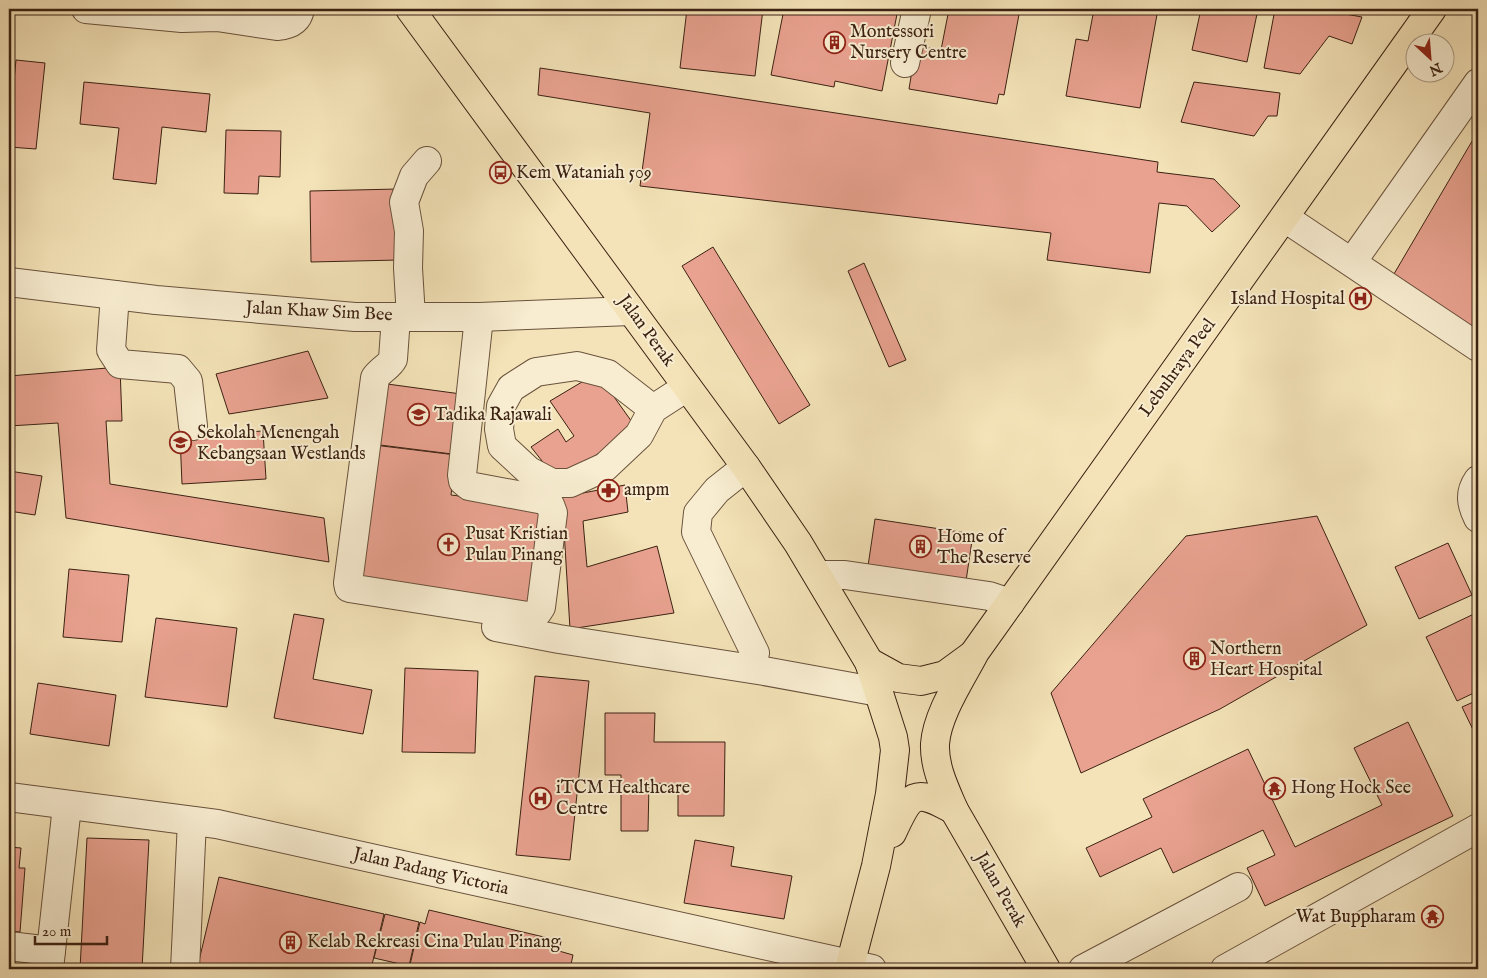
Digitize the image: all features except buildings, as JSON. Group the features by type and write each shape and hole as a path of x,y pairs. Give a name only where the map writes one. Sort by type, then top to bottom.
{"main road":[{"name":"Jalan Perak","path":"410,9 746,467 818,575 869,662 895,750 890,794 876,866"},
{"name":"Lebuhraya Peel","path":"954,810 942,782 935,743 944,711 975,652 1432,9"},
{"name":"Lebuhraya Peel","path":"869,662 898,678 921,682 944,675 975,652"},
{"path":"857,967 876,866 908,801 915,797 927,797 954,810"},
{"name":"Jalan Perak","path":"954,810 1046,969"}],"street":[{"path":"86,9 182,18 217,17 277,26 287,25 296,20 301,11 300,9"},
{"path":"905,63 917,9"},
{"path":"1352,262 1478,83"},
{"path":"427,161 414,176 404,202 409,231 408,268 403,317 393,359 375,378 348,583 349,588 528,616 537,613 541,606 552,513 550,505 544,500 469,486 463,481 462,475 479,317"},
{"path":"1284,218 1478,346"},
{"name":"Jalan Khaw Sim Bee","path":"9,282 115,295 355,317 479,317 631,311"},
{"path":"115,295 111,350 120,364 178,369 188,381 193,426"},
{"path":"653,409 608,374 577,366 536,372 511,388 501,406 498,429 502,446 529,471 552,483 570,483 605,467 639,435 653,409 687,387"},
{"path":"746,467 716,490 698,513 696,532 755,653"},
{"path":"1478,480 1473,487 1472,505 1478,518"},
{"path":"818,575 845,575 989,596 1010,603"},
{"path":"354,601 559,639 764,671 879,692"},
{"name":"Jalan Padang Victoria","path":"9,797 217,824 857,967"},
{"path":"9,946 50,960 67,806"},
{"path":"185,969 192,821"},
{"path":"1225,969 1478,828"},
{"path":"1083,969 1238,887"}],"place":[{"name":"Montessori Nursery Centre","path":"834,42"},
{"name":"Kem Wataniah 509","path":"500,173"},
{"name":"Island Hospital","path":"1361,299"},
{"name":"Tadika Rajawali","path":"418,415"},
{"name":"Sekolah Menengah Kebangsaan Westlands","path":"181,443"},
{"name":"ampm","path":"608,490"},
{"name":"Pusat Kristian Pulau Pinang","path":"449,544"},
{"name":"Home of The Reserve","path":"921,547"},
{"name":"Northern Heart Hospital","path":"1194,659"},
{"name":"Hong Hock See","path":"1275,788"},
{"name":"iTCM Healthcare Centre","path":"540,798"},
{"name":"Wat Buppharam","path":"1432,917"},
{"name":"Kelab Rekreasi Cina Pulau Pinang","path":"291,942"}]}
